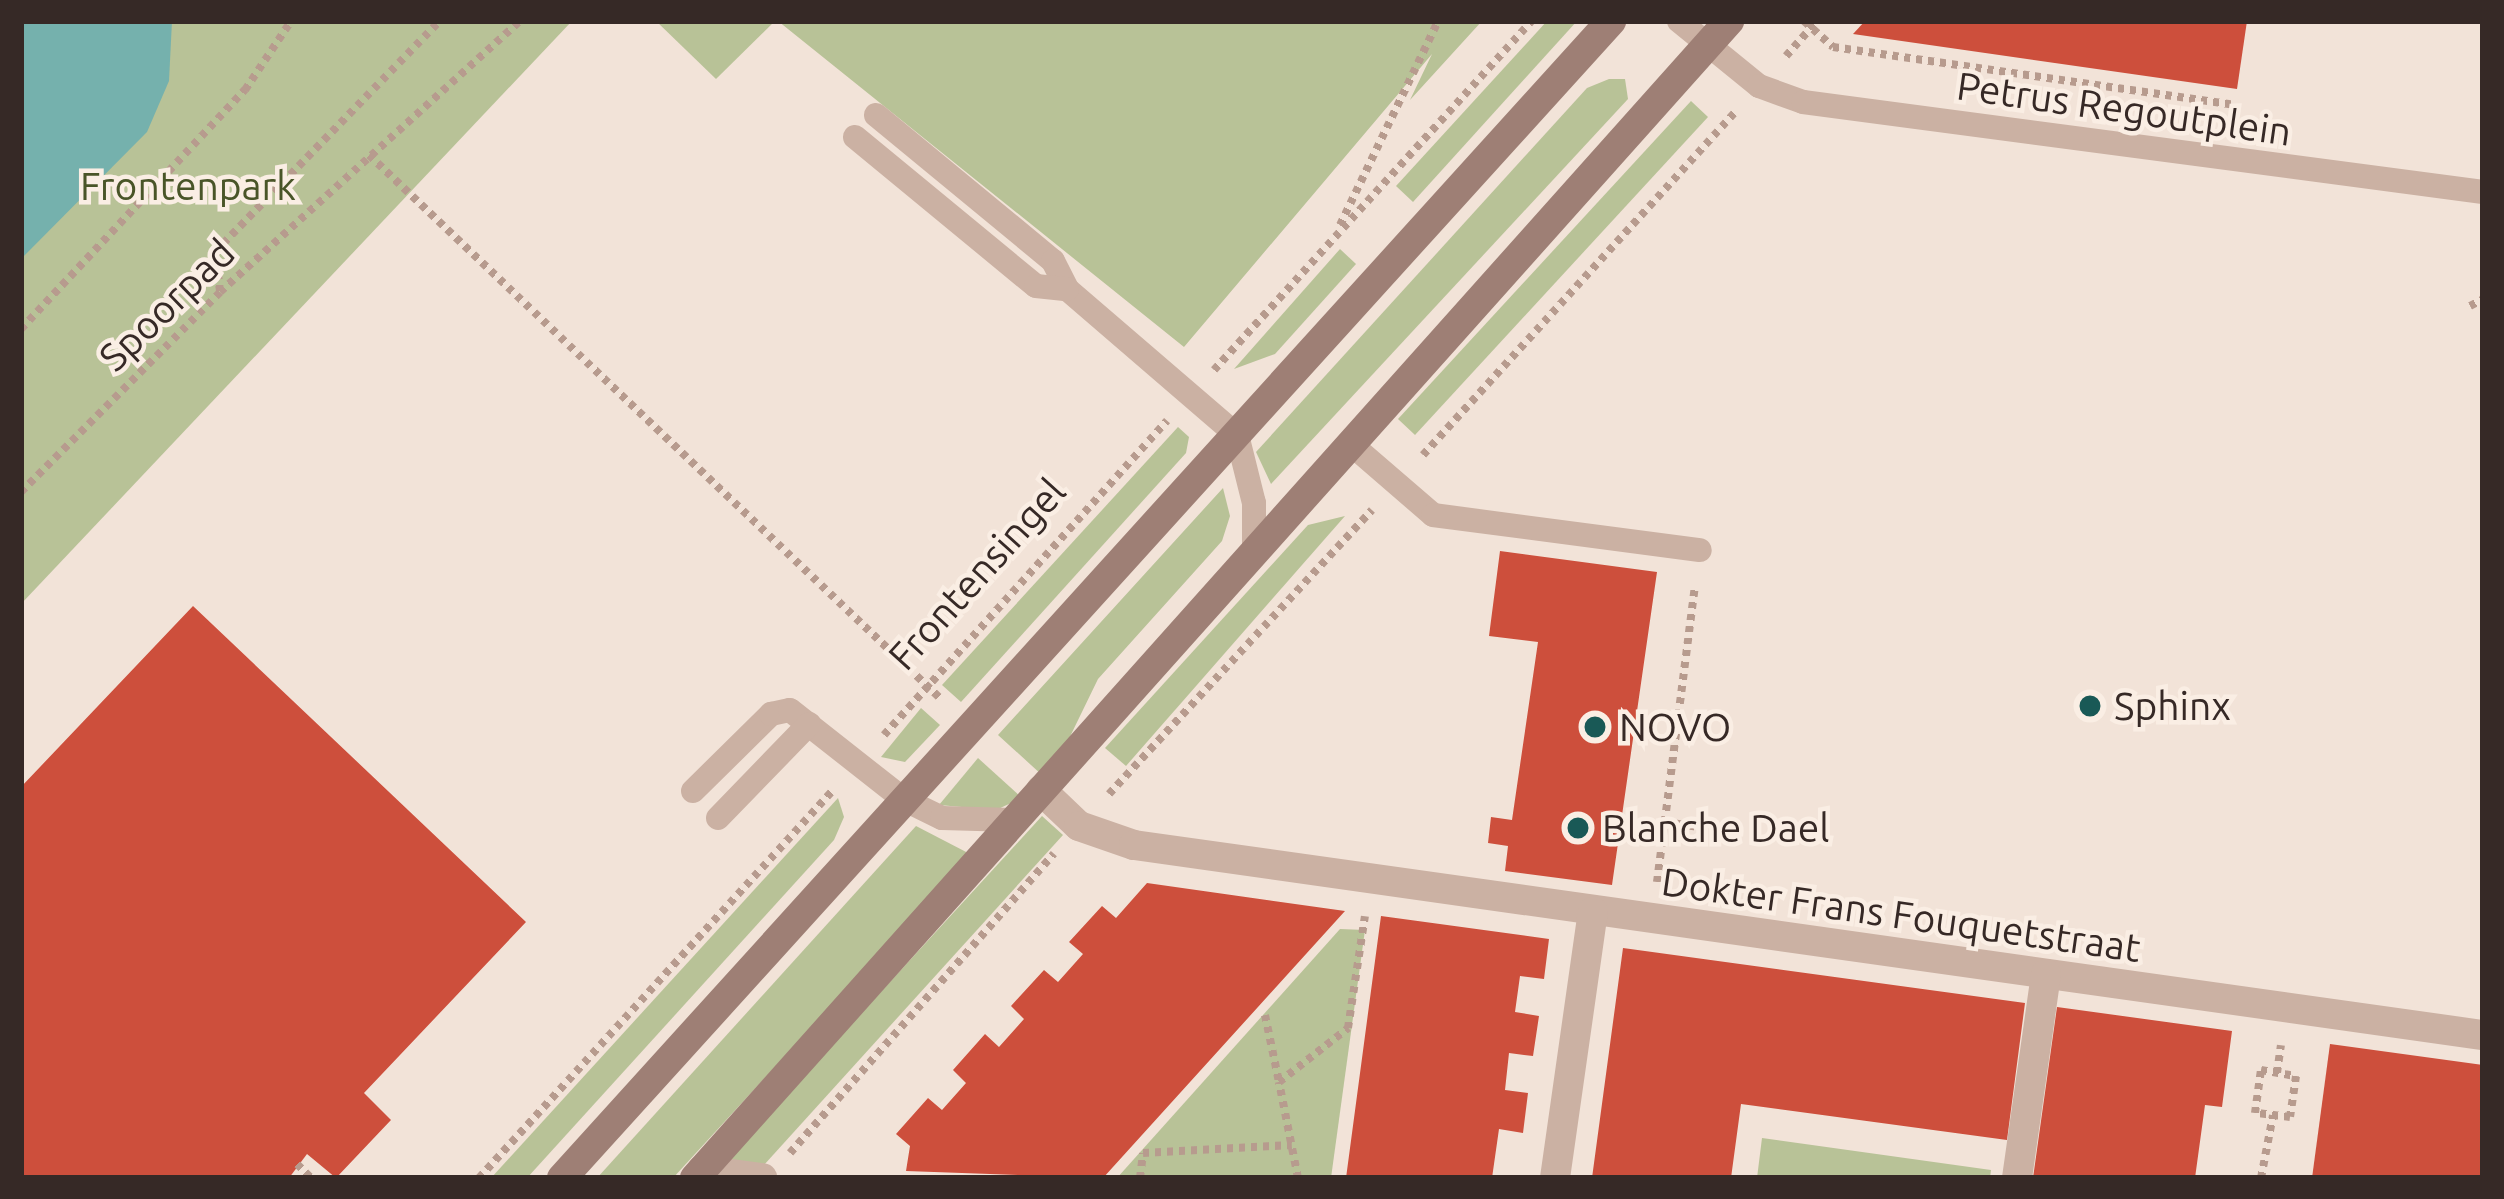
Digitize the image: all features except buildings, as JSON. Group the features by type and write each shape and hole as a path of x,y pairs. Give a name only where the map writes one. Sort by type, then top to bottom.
{"main road":[{"path":"562,1178 1611,21"},
{"path":"698,1174 1729,21"}],"street":[{"name":"Dokter Frans Fouquetstraat","path":"1041,790 1079,826 1134,845 2483,1035"},
{"path":"1556,1178 1593,912"},
{"path":"2018,1178 2046,974"},
{"path":"698,1174 773,1169"}],"lane":[{"path":"1679,21 1759,86"},
{"name":"Petrus Regoutplein","path":"1759,86 1803,102 2483,192"},
{"path":"876,116 1053,261 1067,289 1237,435 1254,503 1254,550"},
{"path":"855,137 1036,286 1067,289"},
{"path":"1352,445 1433,515 1700,550"},
{"path":"693,791 771,714 790,710 903,799 942,818 1013,820"},
{"path":"718,818 809,724"}],"path":[{"path":"21,329 245,90 291,21"},
{"path":"220,292 215,252 440,21"},
{"name":"Spoorpad","path":"21,492 220,292 520,21"},
{"path":"1335,236 1438,21"},
{"name":"Frontensingel","path":"479,1178 1532,21"},
{"path":"773,1169 1079,826 1759,86 1811,23 1833,47 2234,105"},
{"path":"369,155 928,688"},
{"path":"2470,307 2483,299"},
{"path":"1659,871 1700,550"},
{"path":"1665,822 1706,827"},
{"path":"1279,1082 1348,1028 1370,879"},
{"path":"1265,1015 1298,1178"},
{"path":"2260,1070 2296,1076 2290,1117 2273,1115 2255,1113 2260,1070"},
{"path":"2261,1178 2273,1115"},
{"path":"1140,1178 1143,1153 1292,1145"},
{"path":"297,1164 311,1178"}],"green space":[{"name":"Frontenpark","path":"21,21 572,21 21,604"},
{"path":"656,21 775,21 716,79"},
{"path":"778,21 1482,21 1410,100 1432,54 1184,347"},
{"path":"1547,21 1577,21 1413,202 1396,186"},
{"path":"1609,79 1625,79 1628,99 1271,484 1256,452 1587,88"},
{"path":"1691,101 1708,117 1415,435 1398,419"},
{"path":"1340,249 1356,264 1275,354 1234,369"},
{"path":"1178,427 1189,437 1186,453 961,702 942,685"},
{"path":"1223,488 1230,516 1222,541 1098,679 1063,751 1042,775 998,735"},
{"path":"1345,516 1126,766 1105,748 1308,525"},
{"path":"921,708 940,725 905,762 881,757"},
{"path":"978,758 1022,798 996,810 939,805"},
{"path":"838,798 844,817 834,840 527,1178 491,1178"},
{"path":"1042,816 1063,835 764,1165 725,1162"},
{"path":"916,826 970,854 673,1178 597,1178"},
{"path":"1340,929 1365,930 1331,1178 1117,1178"},
{"path":"1762,1138 1991,1170 1990,1178 1757,1178"}],"water":[{"path":"21,21 172,21 169,81 147,132 21,259"}],"place":[{"name":"Sphinx","path":"2090,706"},
{"name":"NOVO","path":"1595,727"},
{"name":"Blanche Dael","path":"1578,828"}]}
